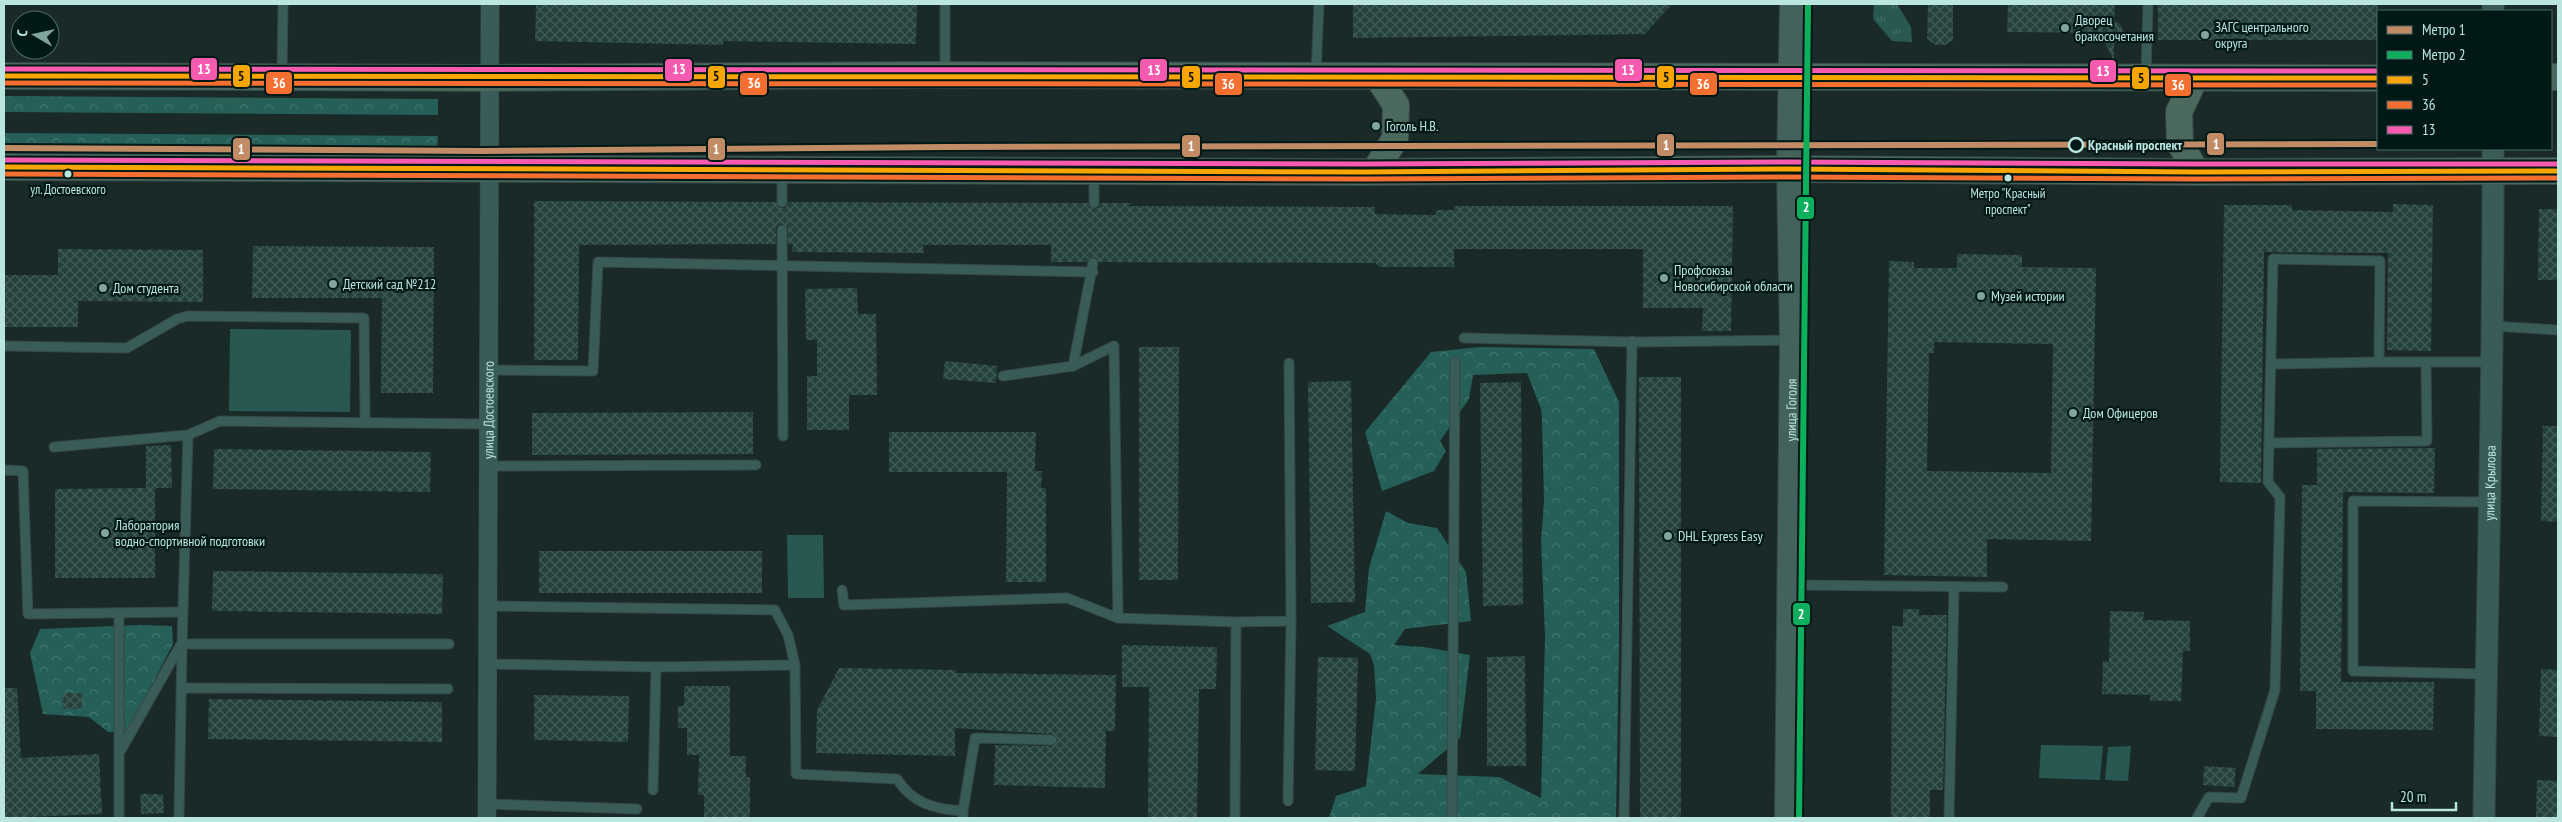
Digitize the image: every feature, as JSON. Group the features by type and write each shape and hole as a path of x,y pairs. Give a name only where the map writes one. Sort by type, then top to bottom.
{"main road":[{"name":"улица Гоголя","path":"1787,818 1792,340 1789,168 1792,4"},
{"path":"4,76 489,78 1316,75 1790,78 2377,78"},
{"path":"1374,172 1395,139 1396,105 1377,76"},
{"path":"2195,78 2180,112 2180,143 2196,172"},
{"path":"4,167 1374,172 1789,168 2196,172 2493,160 2558,171"}],"street":[{"name":"улица Достоевского","path":"487,811 490,4"},
{"name":"улица Крылова","path":"2484,818 2485,674 2492,362 2493,160"}],"lane":[{"path":"282,78 283,4"},
{"path":"945,4 945,75"},
{"path":"1316,75 1319,4"},
{"path":"2146,77 2148,4"},
{"path":"782,170 782,202"},
{"path":"1094,171 1094,203"},
{"path":"782,230 783,436"},
{"path":"2197,818 2210,797 2241,798 2275,690 2280,497 2268,482 2273,259 2380,261 2379,362"},
{"path":"489,370 593,371 598,262 1093,267 1073,366"},
{"path":"4,346 128,348 177,319 188,316 364,318 365,423"},
{"path":"2491,326 2558,330"},
{"path":"1464,338 1632,342 1792,340"},
{"path":"1624,818 1632,342"},
{"path":"1002,376 1073,366 1114,346 1118,618"},
{"path":"1452,818 1456,362"},
{"path":"2271,364 2492,362"},
{"path":"1288,801 1291,621 1289,363"},
{"path":"2269,442 2427,441 2426,363"},
{"path":"54,447 188,435 220,421 488,424"},
{"path":"179,818 182,612 188,435"},
{"path":"488,466 756,465"},
{"path":"4,470 22,471 28,614 182,612"},
{"path":"2485,674 2353,671 2353,502 2490,502"},
{"path":"1790,584 2003,587"},
{"path":"1948,818 1954,586"},
{"path":"842,590 844,605 1067,598 1118,618 1236,622 1291,621"},
{"path":"488,606 775,610 788,635 795,665 796,774 896,779 918,802 939,809 963,814 975,738 1052,740"},
{"path":"119,613 119,818"},
{"path":"1235,818 1236,622"},
{"path":"182,644 449,644"},
{"path":"120,752 182,644"},
{"path":"487,664 656,667 795,665"},
{"path":"653,790 656,667"},
{"path":"181,688 448,689"},
{"path":"487,811 637,809"}],"green space":[{"path":"1874,4 1897,4 1911,27 1912,42 1892,41 1873,19"},
{"path":"4,96 438,99 438,115 4,112"},
{"path":"4,133 438,136 437,153 4,150"},
{"path":"230,329 351,330 350,412 229,411"},
{"path":"1480,347 1594,349 1619,402 1619,645 1616,818 1329,818 1336,796 1366,786 1376,698 1374,665 1370,654 1327,626 1365,612 1369,568 1386,511 1408,523 1437,528 1466,572 1471,621 1405,629 1394,645 1424,647 1470,655 1460,738 1418,774 1499,777 1541,798 1545,636 1541,542 1544,501 1542,421 1541,409 1527,373 1473,375 1469,399 1440,441 1446,451 1434,471 1382,491 1365,432 1431,352"},
{"path":"787,535 823,535 824,598 788,598"},
{"path":"138,625 172,626 173,644 127,733 108,732 89,717 43,714 30,653 40,629"},
{"path":"2041,745 2103,746 2100,780 2039,778"},
{"path":"2131,746 2128,781 2105,780 2108,747"}],"building":[{"path":"536,4 917,4 916,44 723,41 723,45 535,41"},
{"path":"1353,4 1672,4 1645,34 1353,38"},
{"path":"1928,4 1953,4 1953,40 1945,45 1936,45 1927,39"},
{"name":"Дворец бракосочетания","path":"2008,4 2115,4 2114,21 2120,24 2124,32 2120,41 2114,43 2114,62 2101,33 2007,32"},
{"path":"2158,4 2378,4 2377,40 2158,40"},
{"path":"534,201 776,202 782,208 786,207 788,202 1088,203 1094,209 1098,208 1100,203 1133,203 1128,206 1375,207 1375,214 1436,215 1436,210 1454,210 1454,206 1733,206 1731,331 1702,331 1703,308 1643,308 1643,249 1454,249 1454,267 1380,267 1375,263 1099,262 1094,257 1087,262 1051,262 1051,245 923,245 924,253 792,252 793,244 788,244 788,227 781,224 776,227 776,244 579,245 578,360 534,360"},
{"path":"2393,204 2433,205 2431,351 2387,350 2388,253 2264,252 2261,483 2220,482 2224,205 2292,205 2292,210 2393,212"},
{"path":"2539,209 2558,209 2558,280 2538,280"},
{"path":"253,246 434,247 433,393 381,393 382,298 252,298"},
{"name":"Дом студента","path":"58,249 203,250 203,302 78,301 78,327 4,327 4,275 58,275"},
{"path":"1957,254 2022,255 2022,267 2096,268 2091,541 1987,539 1987,577 1884,575 1889,261 1914,262 1914,268 1957,268","holes":["1934,342 2053,344 2051,473 1927,471 1929,353 1934,353"]},
{"path":"857,288 858,314 876,314 877,395 849,395 849,430 807,430 807,376 817,376 817,340 806,340 805,289"},
{"path":"1139,347 1179,347 1178,580 1139,580"},
{"path":"945,361 997,366 996,383 943,379"},
{"path":"1639,377 1681,377 1681,818 1640,818"},
{"path":"1351,381 1355,602 1311,603 1308,382"},
{"path":"1521,382 1523,605 1483,606 1480,383"},
{"path":"753,412 753,454 532,455 532,413"},
{"path":"2543,426 2558,426 2558,522 2541,521"},
{"path":"889,432 1036,432 1035,471 1042,471 1041,488 1046,488 1046,582 1006,582 1007,472 889,472"},
{"name":"Лаборатория водно-спортивной подготовки","path":"171,445 172,488 155,488 155,578 55,578 55,489 146,488 146,446"},
{"path":"2435,448 2434,493 2343,492 2341,682 2434,682 2433,730 2316,729 2316,691 2300,691 2302,485 2317,485 2317,449"},
{"path":"214,449 431,452 430,492 213,489"},
{"path":"539,551 762,551 762,593 539,593"},
{"path":"213,571 443,574 442,614 212,611"},
{"path":"1903,609 1919,609 1919,615 1947,615 1943,790 1930,790 1930,818 1891,818 1892,626 1903,626"},
{"path":"2110,611 2144,612 2143,620 2190,621 2190,651 2183,651 2181,701 2150,701 2150,695 2102,694 2103,661 2109,662"},
{"path":"1122,645 1217,647 1216,689 1199,689 1197,818 1148,818 1149,687 1122,687"},
{"path":"1525,656 1526,766 1487,766 1487,657"},
{"path":"1318,657 1358,658 1355,771 1315,770"},
{"path":"839,668 956,670 956,673 1116,675 1115,731 1106,731 1105,788 994,785 995,745 1052,746 1058,740 1052,734 955,728 955,756 816,753 817,710"},
{"path":"2541,669 2558,670 2558,737 2539,736"},
{"path":"684,686 730,686 730,756 746,756 746,777 750,777 750,818 704,818 704,795 698,795 699,755 687,755 687,728 678,728 678,706 684,706"},
{"path":"4,688 17,688 21,758 99,754 102,814 4,818"},
{"path":"63,693 82,693 82,709 63,709"},
{"path":"534,695 629,696 628,742 534,740"},
{"path":"209,699 442,702 442,742 208,739"},
{"path":"2204,766 2236,768 2234,787 2203,785"},
{"path":"2537,780 2558,781 2558,818 2536,818"},
{"path":"140,794 163,794 164,813 141,814"}],"metro line":[{"name":"2","path":"1799,818 1808,4"},
{"name":"1","path":"4,148 483,151 946,147 2377,144"}],"transit line":[{"name":"13","path":"4,69 2377,71"},
{"name":"5","path":"4,76 2377,78"},
{"name":"36","path":"4,83 2377,85"},
{"name":"13","path":"4,160 1364,164 1789,162 2558,164"},
{"name":"5","path":"4,167 1364,172 1789,169 2196,172 2558,171"},
{"name":"36","path":"4,174 1364,179 1789,177 2558,178"}],"place":[{"name":"Дворец бракосочетания","path":"2065,28"},
{"name":"ЗАГС центрального округа","path":"2205,35"},
{"name":"Гоголь Н.В.","path":"1376,126"},
{"name":"Красный проспект","path":"2076,145"},
{"name":"ул. Достоевского","path":"68,174"},
{"name":"Метро \"Красный проспект\"","path":"2008,178"},
{"name":"Профсоюзы Новосибирской области","path":"1664,278"},
{"name":"Детский сад №212","path":"333,284"},
{"name":"Дом студента","path":"103,288"},
{"name":"Музей истории","path":"1981,296"},
{"name":"Дом Офицеров","path":"2073,413"},
{"name":"Лаборатория водно-спортивной подготовки","path":"105,533"},
{"name":"DHL Express Easy","path":"1668,536"}]}
